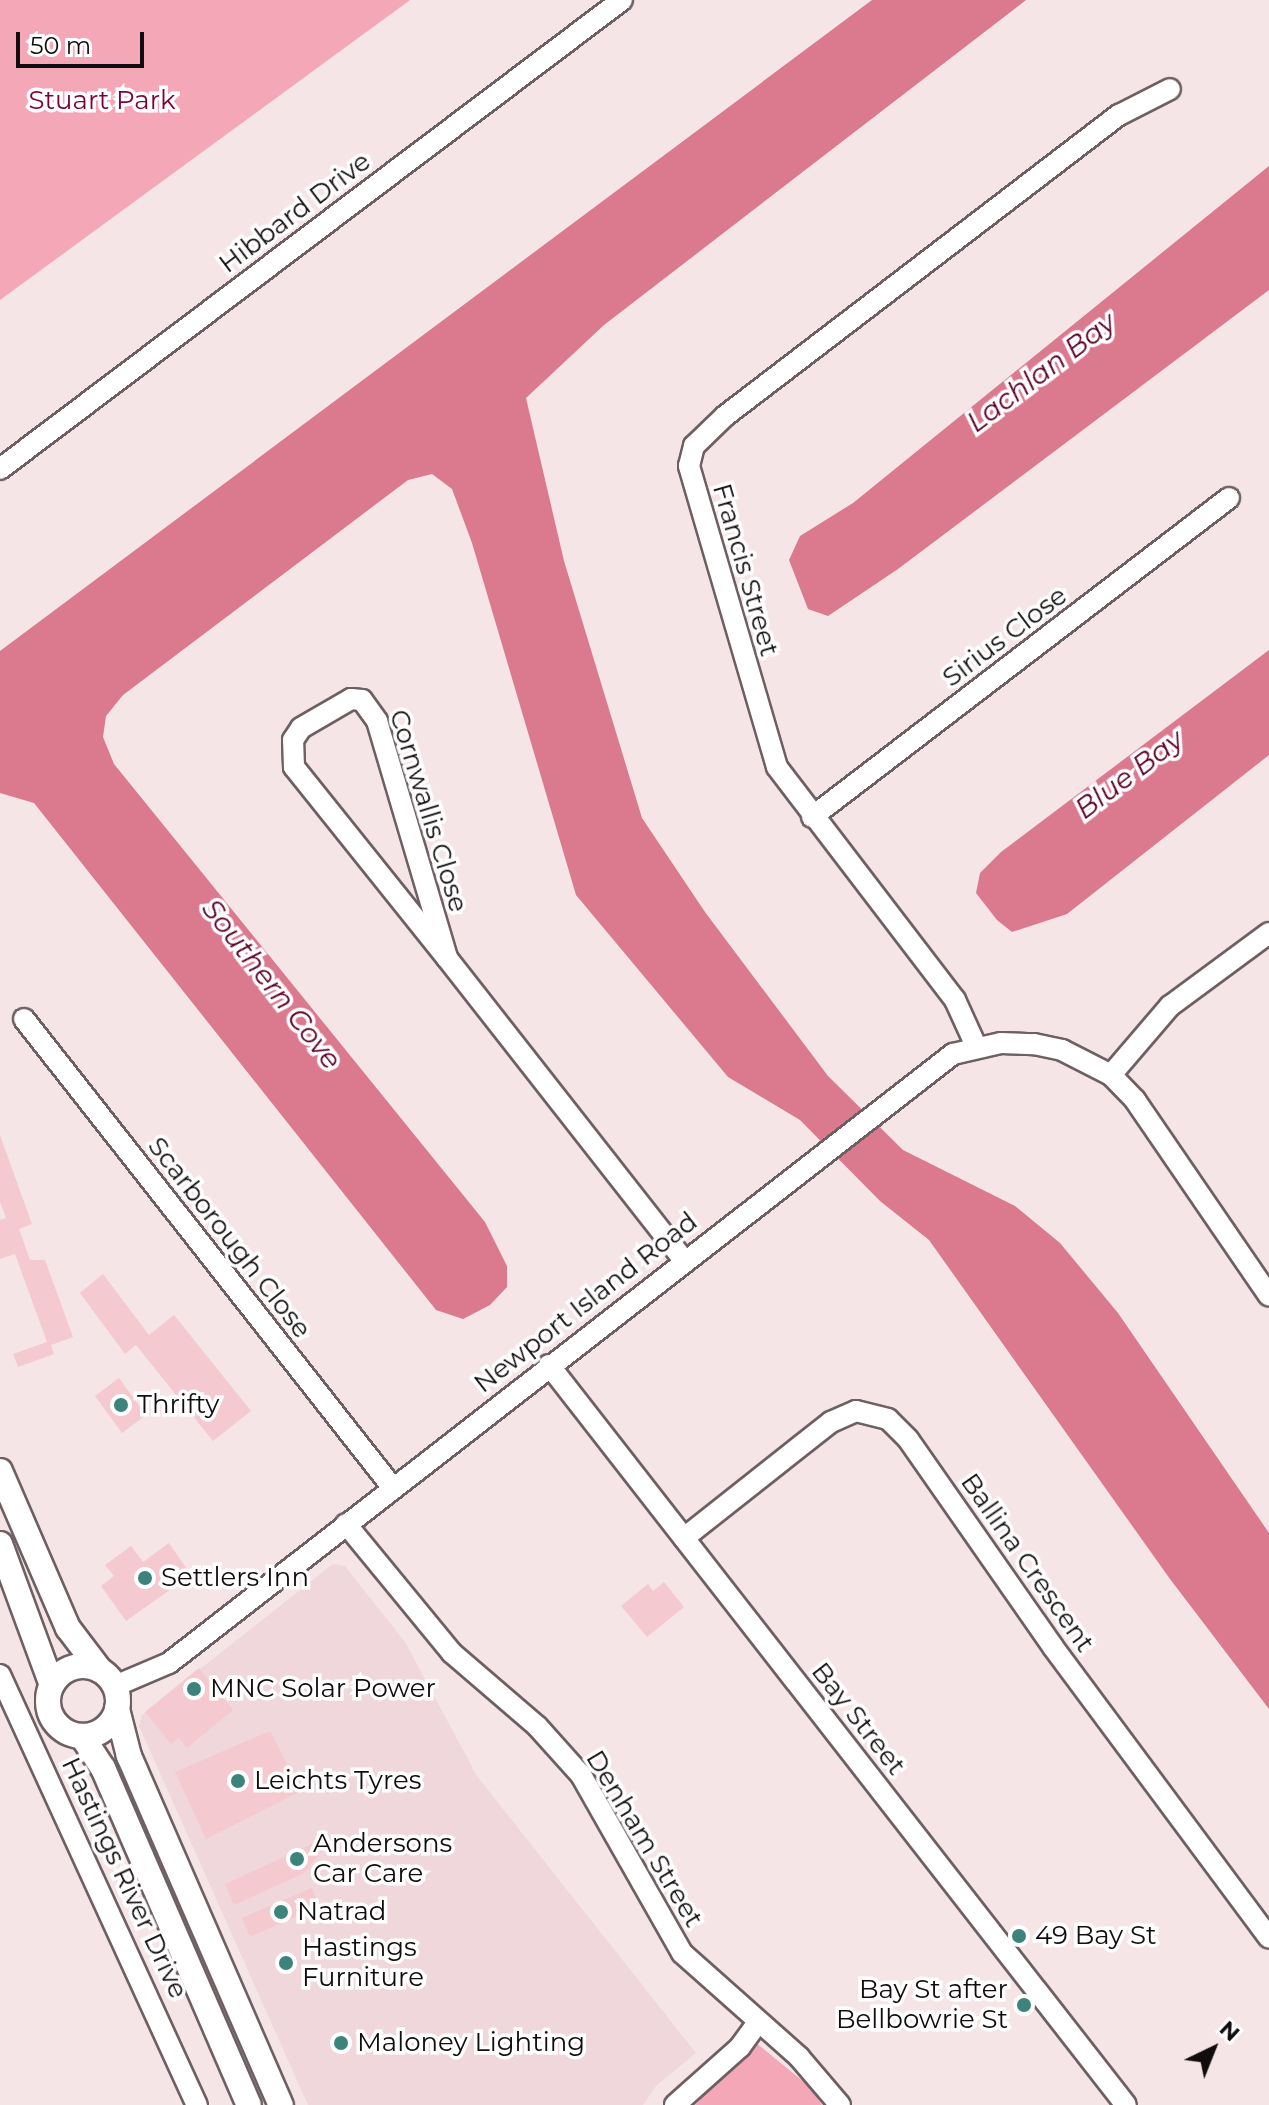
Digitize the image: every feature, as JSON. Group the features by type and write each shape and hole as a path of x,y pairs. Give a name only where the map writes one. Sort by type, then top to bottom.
{"main road":[{"name":"Hastings River Drive","path":"0,1471 68,1628 111,1688 129,1756 281,2105"},
{"path":"0,1544 52,1685 53,1719 82,1736 104,1729 111,1688 78,1666 52,1685"},
{"name":"Hastings River Drive","path":"82,1736 103,1768 249,2105"}],"street":[{"name":"Hibbard Drive","path":"0,469 622,0"},
{"name":"Francis Street","path":"976,1046 955,1000 784,781 771,752 692,487 689,466 694,446 725,416 1119,115 1170,89"},
{"name":"Sirius Close","path":"812,817 1229,498"},
{"name":"Cornwallis Close","path":"447,958 377,721 362,700 351,699 301,728 293,740 294,767 684,1260"},
{"path":"1269,933 1170,1006 1111,1075 1135,1100 1269,1296"},
{"name":"Scarborough Close","path":"24,1019 393,1488"},
{"name":"Newport Island Road","path":"111,1688 169,1663 875,1110 953,1054 976,1046 1034,1044 1062,1050 1111,1075"},
{"name":"Bay Street","path":"549,1365 1126,2105"},
{"name":"Ballina Crescent","path":"684,1538 831,1422 856,1411 888,1419 908,1439 1062,1659 1269,1938"},
{"name":"Denham Street","path":"346,1524 452,1653 537,1726 581,1775 682,1953 757,2024 799,2057 840,2105"},
{"name":"Hastings River Drive","path":"0,1675 197,2105"},
{"path":"675,2105 740,2047 757,2024"}],"shaded area":[{"path":"333,1564 345,1566 405,1642 477,1776 696,2053 656,2086 643,2105 308,2105 139,1726 142,1715"}],"green space":[{"name":"Stuart Park","path":"0,0 410,0 0,300"},
{"path":"755,2042 810,2087 822,2105 695,2105"}],"water":[{"name":"Southern Cove","path":"872,0 1026,0 604,325 526,398 564,561 642,818 705,912 828,1076 903,1150 1015,1206 1060,1243 1118,1313 1269,1533 1269,1709 1170,1579 929,1240 880,1201 800,1120 728,1077 576,895 472,543 452,489 432,474 408,480 123,695 106,716 103,737 114,764 485,1222 507,1266 507,1287 490,1305 463,1319 436,1310 34,803 0,793 0,651"},
{"name":"Lachlan Bay","path":"1269,166 1269,290 898,569 828,616 808,609 789,560 800,536 853,503"},
{"name":"Blue Bay","path":"1269,650 1269,755 1067,914 1012,932 997,920 976,893 980,873 1001,852"}],"building":[{"path":"0,1135 32,1224 19,1229 30,1260 45,1260 73,1337 51,1345 54,1354 18,1367 13,1354 47,1342 15,1254 0,1259 0,1220 6,1218 0,1202"},
{"path":"103,1274 149,1335 174,1315 251,1411 213,1441 136,1345 125,1354 80,1293"},
{"name":"Thrifty","path":"119,1378 146,1415 122,1433 95,1396"},
{"path":"169,1543 191,1575 126,1621 101,1586 114,1576 105,1565 131,1546 143,1562"},
{"path":"664,1582 684,1607 647,1637 621,1606 648,1584 653,1591"},
{"name":"MNC Solar Power","path":"199,1668 233,1710 187,1748 179,1738 171,1744 145,1712"},
{"name":"Leichts Tyres","path":"270,1731 301,1791 206,1839 175,1772"},
{"name":"Andersons Car Care","path":"323,1839 327,1845 304,1873 234,1905 225,1884"},
{"name":"Natrad","path":"312,1888 319,1906 250,1937 242,1918"}],"place":[{"name":"Thrifty","path":"121,1405"},
{"name":"Settlers Inn","path":"145,1578"},
{"name":"MNC Solar Power","path":"194,1689"},
{"name":"Leichts Tyres","path":"238,1781"},
{"name":"Andersons Car Care","path":"297,1859"},
{"name":"Natrad","path":"281,1912"},
{"name":"49 Bay St","path":"1019,1936"},
{"name":"Hastings Furniture","path":"286,1963"},
{"name":"Bay St after Bellbowrie St","path":"1024,2005"},
{"name":"Maloney Lighting","path":"341,2043"}]}
